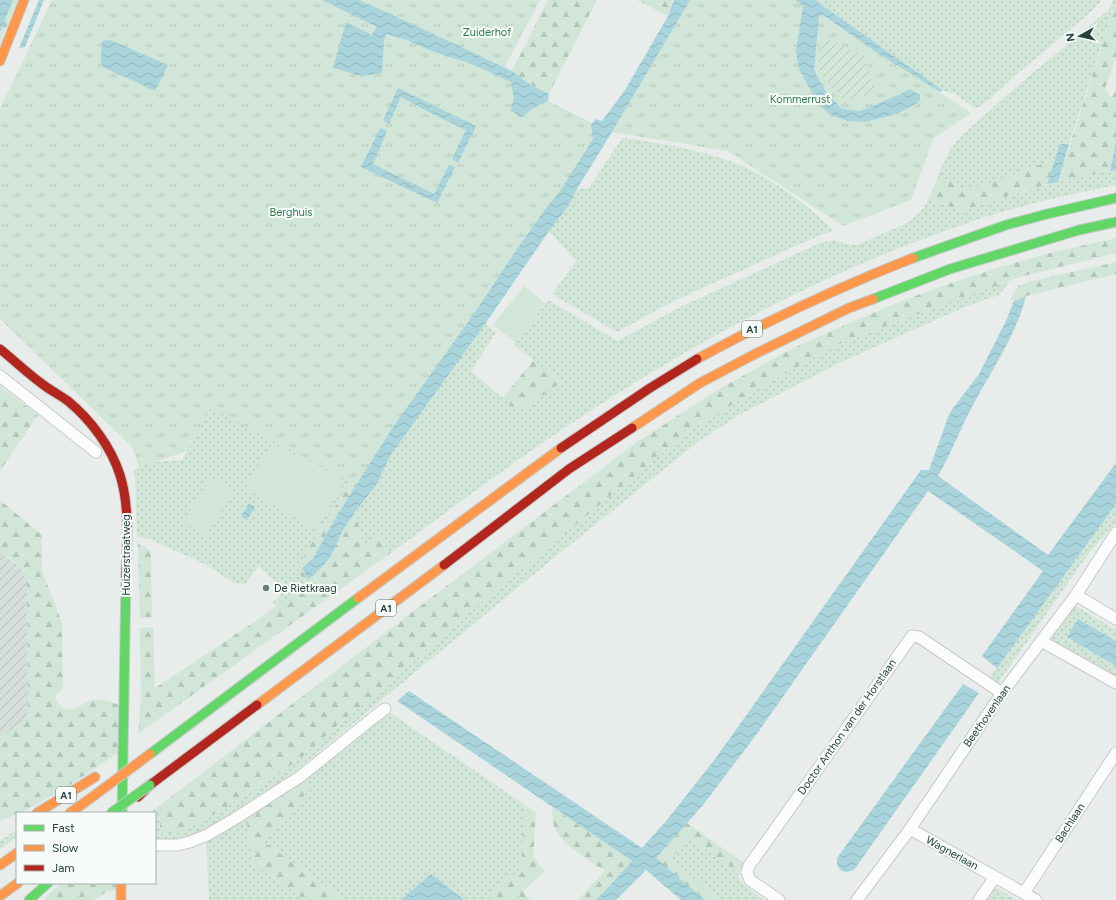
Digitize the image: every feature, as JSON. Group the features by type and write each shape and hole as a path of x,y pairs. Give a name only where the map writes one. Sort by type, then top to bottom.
{"main road":[{"path":"0,61 24,0"},
{"name":"A1","path":"71,812 475,510 555,452 637,396 688,364 790,310 887,268 1007,225 1116,198"},
{"name":"A1","path":"113,812 569,469 700,383 849,308 950,269 1079,230 1116,222"},
{"name":"Huizerstraatweg","path":"0,349 70,403 91,424 101,436 113,457 123,487 126,507 126,539 122,812"},
{"name":"A1","path":"115,768 150,754"},
{"name":"A1","path":"39,812 98,776"},
{"name":"A1","path":"123,812 150,784"},
{"path":"0,866 16,854"},
{"path":"0,896 17,884"},
{"path":"29,900 47,884"},
{"path":"121,884 121,900"}],"street":[{"path":"0,376 96,452"},
{"path":"35,403 46,386"},
{"name":"Beethovenlaan","path":"857,900 910,829 1002,693 1076,595 1116,533"},
{"path":"1076,595 1116,619"},
{"name":"Doctor Anthon van der Horstlaan","path":"779,900 750,880 747,872 749,866 912,636 919,636 1002,693"},
{"path":"1041,641 1116,683"},
{"path":"156,846 177,845 190,842 234,820 301,776 385,709"},
{"name":"Bachlaan","path":"1024,894 1116,753"},
{"name":"Wagnerlaan","path":"910,829 1036,900"},
{"path":"979,900 995,877"}],"shaded area":[{"path":"0,551 20,568 27,580 28,710 25,721 0,737"}],"green space":[{"path":"13,0 18,0 0,43 0,32"},
{"name":"Berghuis","path":"52,0 540,0 501,74 548,101 607,130 361,487 211,408 187,451 139,467 132,447 0,319 0,109"},
{"path":"548,0 597,0 549,94 531,85 512,71"},
{"path":"637,0 671,0 673,1 668,16"},
{"name":"Kommerrust","path":"689,0 795,0 819,16 823,15 971,113 933,139 911,200 843,226 728,151 612,132"},
{"path":"815,0 1102,0 1092,11 990,99 976,109 954,93 942,90"},
{"path":"1113,0 1116,0 1116,2 1069,144 1060,144 1056,158 1016,174 977,187 965,188 938,176 947,156 959,138 1016,87 1110,8"},
{"path":"1116,2 1116,57 1105,89 1111,97 1116,88 1116,142 1110,171 1058,182"},
{"path":"825,38 863,55 876,92 845,101 818,71 819,45"},
{"path":"622,138 658,143 705,153 740,165 766,178 802,202 834,231 823,234 704,287 666,305 617,332 552,294 576,261 549,231 569,205 577,189 589,188"},
{"path":"1056,158 1047,184 961,211 941,203 934,202 929,198 938,176 965,188 977,187 1016,174"},
{"path":"1116,170 1116,185 1004,211 945,231 840,273 740,322 642,378 548,439 391,553 378,536 364,546 355,512 377,484 390,456 485,324 496,332 471,371 504,399 562,382 514,345 548,300 618,341 678,308 820,243 834,240 850,245 857,245 909,222 923,209 929,198 934,202 941,203 961,211 1045,185"},
{"path":"1116,238 1116,253 1020,277 839,344 765,385 690,430 469,613 303,756 266,783 201,822 179,832 159,834 163,803 637,442 714,392 806,342 904,300 1003,266 1050,253"},
{"path":"1116,262 1116,274 1026,296 1014,301 1010,300 1018,286 1032,281"},
{"path":"1009,282 999,295 967,306 837,364 739,415 699,441 267,793 216,825 198,833 178,840 156,842 156,812 150,812 163,803 160,834 201,822 266,783 303,756 469,613 690,430 765,385 839,344 981,290"},
{"path":"524,286 545,303 516,343 493,325"},
{"path":"533,360 562,382 521,410 517,411 503,398"},
{"path":"232,369 407,395 304,555 302,562 307,585 277,606 273,602 278,599 281,594 280,587 259,566 245,584 234,583 205,564 150,539 137,537 135,477 133,471 148,462 182,460"},
{"path":"0,386 38,415 0,471"},
{"path":"407,395 393,427 339,512 313,558 302,568 308,580 324,565 332,554 342,532 355,512 364,545 378,536 391,553 138,734 141,698 140,628 153,627 155,688 254,622 306,585 298,570 304,555"},
{"path":"272,443 345,480 316,530 245,488"},
{"path":"211,477 233,492 205,536 183,521"},
{"path":"0,500 42,535 42,571 62,623 63,688 56,696 56,700 60,705 69,709 73,709 94,700 104,700 119,705 120,751 76,781 46,799 22,812 16,812 16,815 0,821 0,737 25,721 28,710 27,580 19,567 0,551"},
{"path":"1116,504 1116,523 1089,553 998,683 990,677"},
{"path":"138,543 151,551 152,617 140,619"},
{"path":"1071,603 1116,630 1116,641 1078,620 1067,637 1116,666 1116,678 1049,639"},
{"path":"386,710 525,805 521,870 500,884 489,900 464,900 431,874 401,900 346,900 264,842 311,788 301,780"},
{"path":"301,780 311,788 264,842 346,900 305,900 253,863 246,818"},
{"path":"525,805 536,812 533,857 545,871 523,891 530,900 489,900 500,884 521,870"},
{"path":"552,807 632,861 596,900 578,900 605,871 576,852 562,839 554,826"},
{"path":"246,818 253,863 305,900 209,900 206,840"},
{"path":"687,823 744,863 739,873 689,838 673,856 673,861 719,900 705,900 656,858"},
{"path":"16,831 16,837 0,849 0,841"},
{"path":"689,838 739,873 738,876 741,882 764,900 719,900 673,861 672,856"},
{"path":"60,884 117,884 116,890 107,892 93,900 45,900 47,896"},
{"path":"993,886 1017,900 984,900"}],"water":[{"path":"0,0 13,0 0,32"},
{"path":"39,0 44,0 25,47 19,48"},
{"path":"322,0 359,0 512,71 531,85 549,94 548,101 532,109 522,117 511,111 514,98 511,82 467,62 386,34 384,40 382,73 362,76 333,68 346,22 372,35 377,27"},
{"path":"674,0 690,0 577,189 569,205 390,456 377,484 355,512 342,532 332,554 324,565 308,580 302,568 313,558 339,512 393,427 478,308 517,249 560,191 593,139 591,125 596,119 602,121 625,90 668,16"},
{"path":"795,0 815,0 942,90 940,92 876,52 823,15 819,16 814,70 826,92 842,109 860,111 901,94 909,89 920,95 920,100 897,114 864,122 847,121 829,114 818,104 799,69 796,52 803,6"},
{"path":"110,40 168,65 155,91 103,67 101,61 102,41"},
{"path":"398,88 476,126 458,163 452,159 466,130 401,97 389,124 383,120"},
{"path":"380,128 387,131 373,164 434,194 449,165 455,167 437,203 361,167"},
{"path":"1116,142 1116,170 1110,171"},
{"path":"1060,144 1069,144 1058,182 1047,184"},
{"path":"1026,296 1022,311 1010,339 963,424 938,476 1048,555 1116,463 1116,504 997,668 982,656 1043,571 928,491 756,735 703,805 656,858 705,900 681,900 646,870 616,900 596,900 632,861 397,701 409,691 642,848 667,820 715,759 921,470 929,470 948,417 953,408 979,374 1006,321 1014,301"},
{"path":"249,503 255,507 247,520 241,516"},
{"path":"1078,619 1116,641 1116,666 1067,637"},
{"path":"963,684 979,693 854,870 847,872 839,869 837,858"},
{"path":"431,874 462,898 464,900 401,900"}],"traffic: fast":[{"path":"913,258 1006,225 1116,198"},
{"path":"873,299 950,269 1079,230 1116,222"},
{"path":"122,812 126,576"},
{"path":"150,754 358,598"},
{"path":"112,812 150,785"},
{"path":"29,900 47,884"}],"traffic: slow":[{"path":"0,61 24,0"},
{"path":"697,359 804,305 913,258"},
{"path":"632,428 700,383 849,308 873,299"},
{"path":"358,598 561,448"},
{"path":"257,705 444,565"},
{"path":"95,795 150,754"},
{"path":"39,812 95,777"},
{"path":"71,812 95,795"},
{"path":"0,865 16,854"},
{"path":"0,896 17,884"},
{"path":"121,884 121,900"}],"traffic: jam":[{"path":"0,349 33,377 76,408 92,425 106,444 120,475 127,512 126,576"},
{"path":"561,448 650,388 697,359"},
{"path":"444,565 569,469 632,428"},
{"path":"138,797 150,785 257,705"}],"place":[{"name":"De Rietkraag","path":"266,588"}],"park label":[{"name":"Zuiderhof","path":"487,32"}]}
